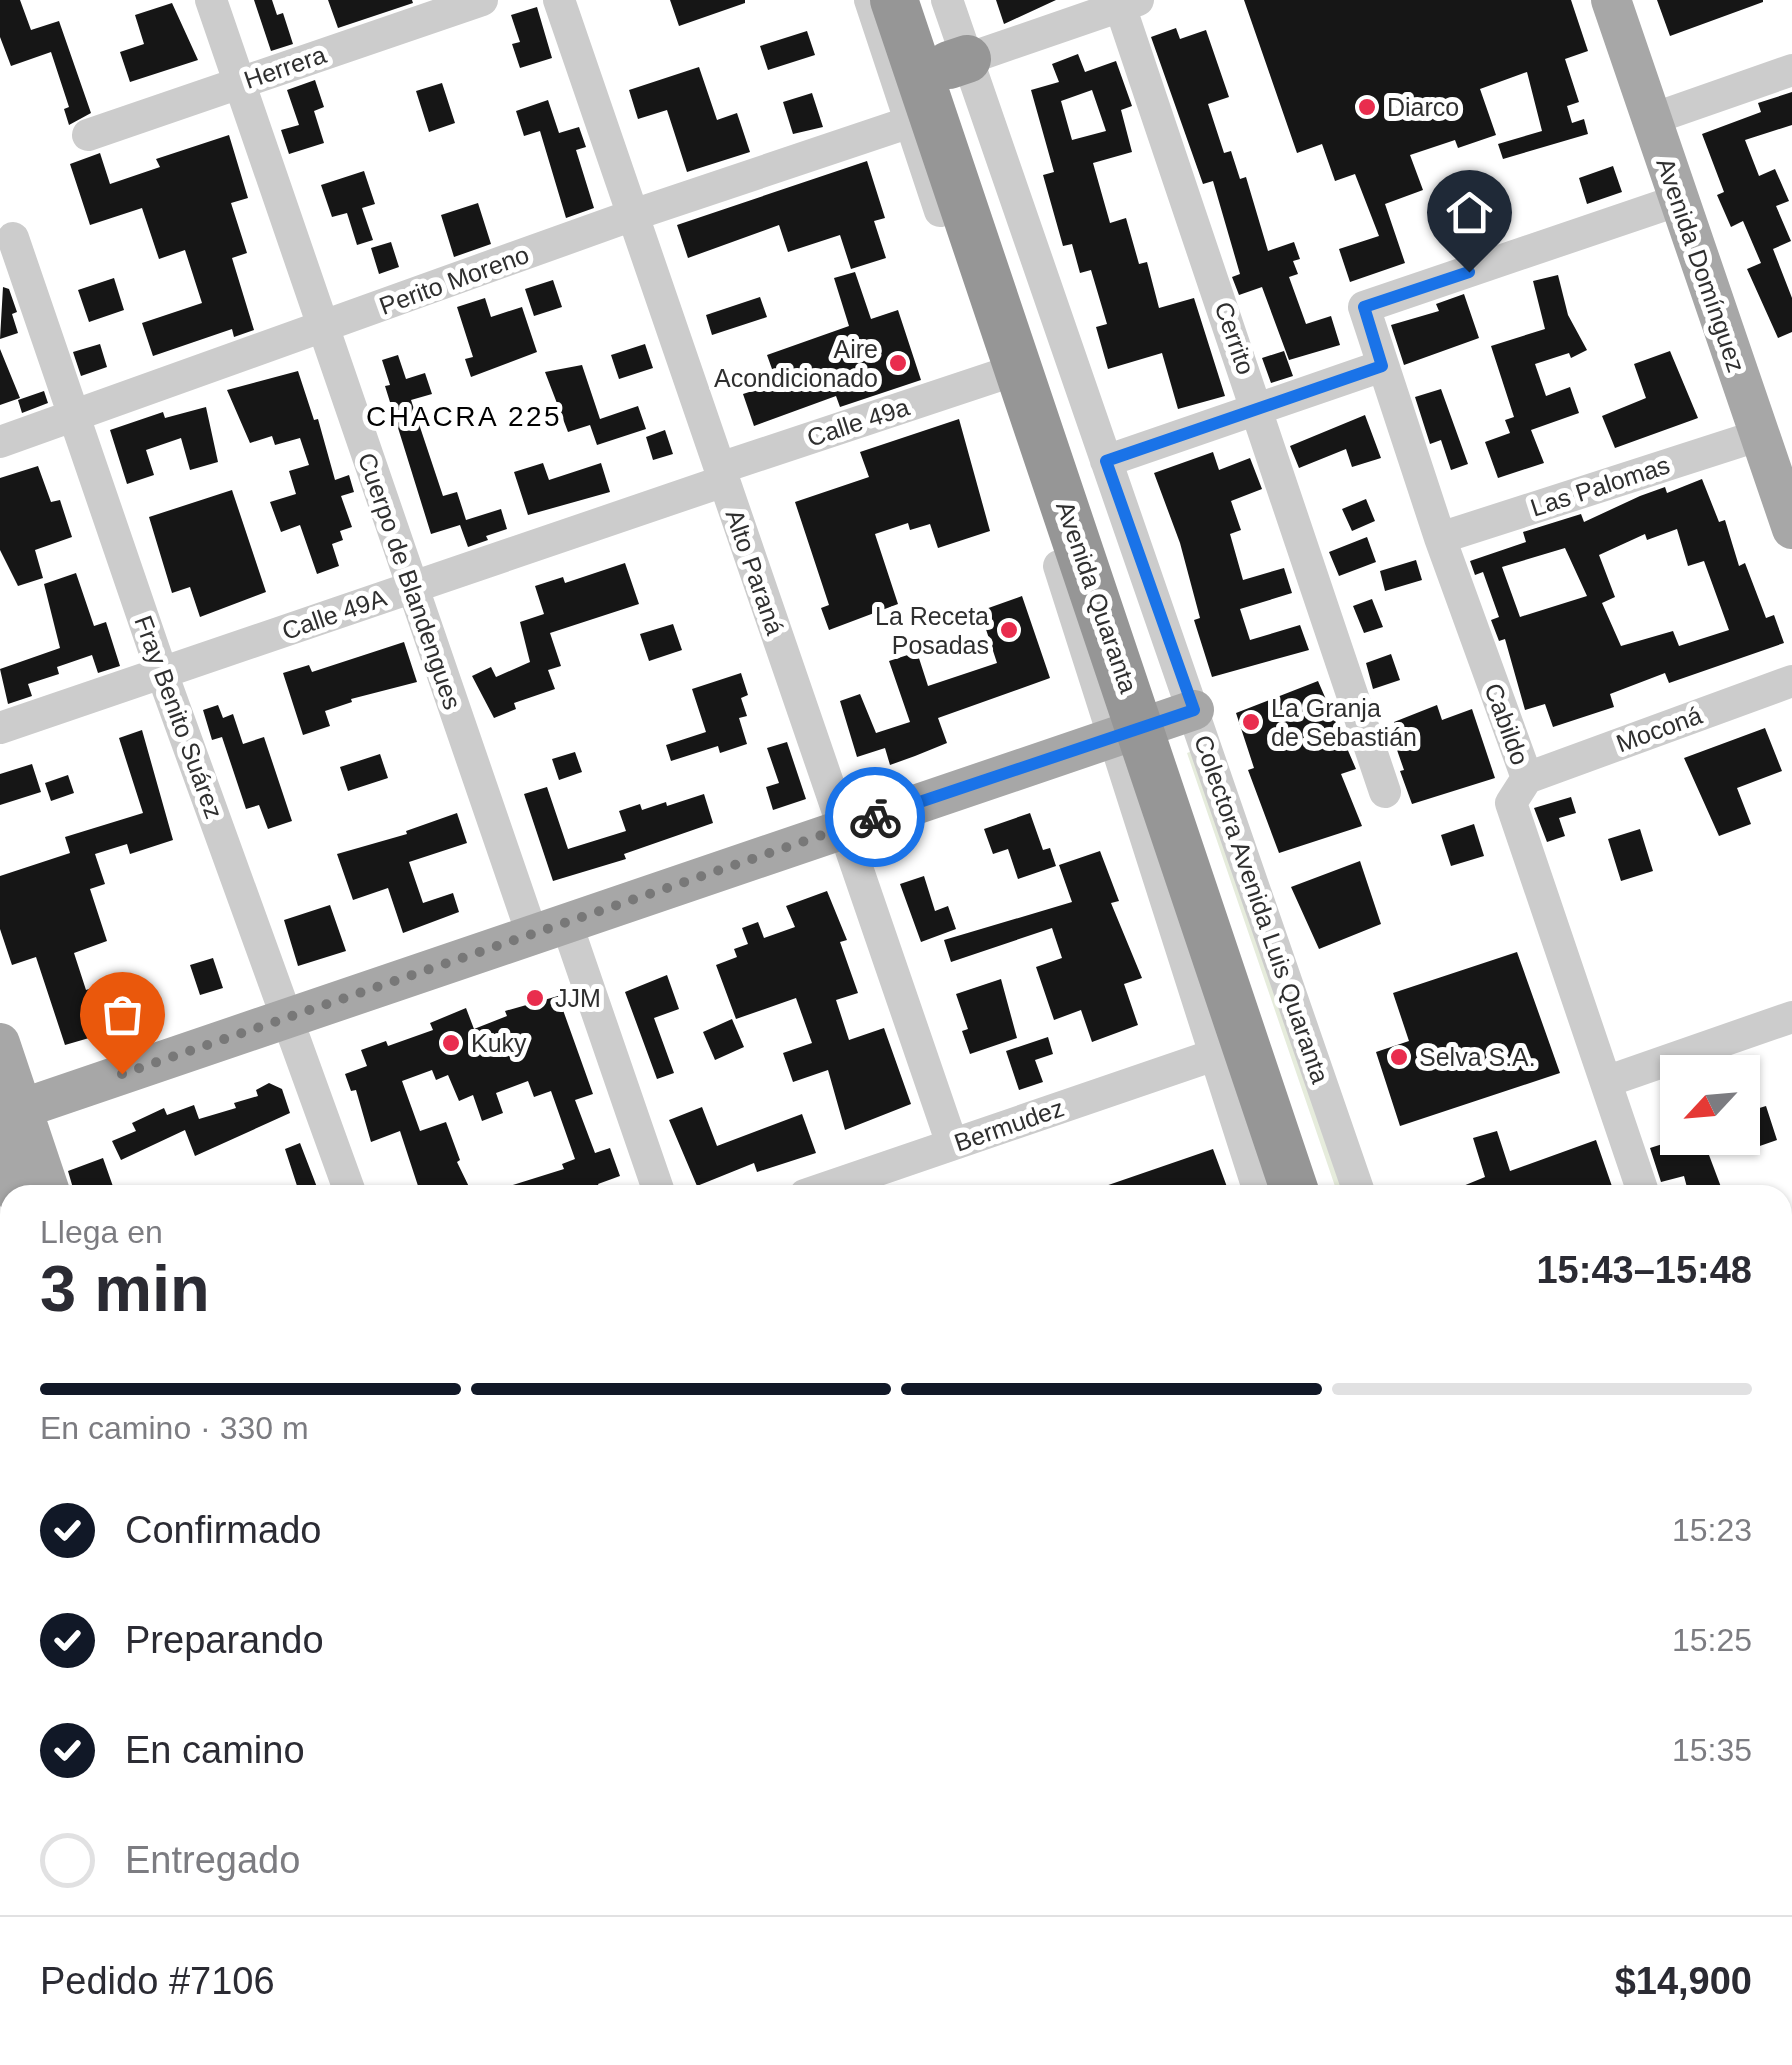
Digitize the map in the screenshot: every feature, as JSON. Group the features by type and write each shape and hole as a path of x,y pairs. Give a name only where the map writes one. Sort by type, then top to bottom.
{"highway":[{"name":"Avenida Quaranta","path":"894,0 1323,1185"},
{"name":"Avenida Quaranta","path":"926,0 958,62 1293,1185"}],"main road":[{"name":"Avenida Domínguez","path":"1611,0 1792,529"},
{"path":"11,1112 1154,722"},
{"path":"0,1043 11,1112 46,1185"},
{"path":"0,1146 13,1185"}],"street":[{"name":"Cuerpo de Blandengues","path":"211,0 412,587 656,1185"},
{"name":"Herrera","path":"88,134 482,0"},
{"name":"Alto Paraná","path":"559,0 952,1144"},
{"name":"Colectora Avenida Luis Quaranta","path":"870,0 996,376 1154,722 1356,1185"},
{"name":"Colectora Avenida Luis Quaranta","path":"947,0 958,62 1106,461 1214,1055 1257,1185"},
{"path":"958,62 1125,2"},
{"name":"Cerrito","path":"1125,2 1385,792"},
{"path":"1652,120 1792,70"},
{"name":"Perito Moreno","path":"0,442 633,216 910,122"},
{"name":"Cabildo","path":"1641,1185 1511,803 1526,778 1440,538 1364,307 1680,200"},
{"name":"Fray Benito Suárez","path":"13,238 162,673 290,1017 348,1185"},
{"path":"1106,461 1382,366"},
{"name":"Calle 49a","path":"722,474 996,376"},
{"name":"Las Palomas","path":"1440,538 1760,435"},
{"name":"Calle 49A","path":"0,728 412,587 722,474"},
{"name":"Moconá","path":"1526,778 1792,681"},
{"path":"1608,1081 1792,1017"},
{"name":"Bermudez","path":"834,1185 1214,1055"}],"green space":[{"path":"1200,748 1350,1185 1335,1185 1187,753"}],"building":[{"path":"0,0 20,0 31,30 59,21 91,113 69,125 64,109 69,107 51,52 11,66 0,37"},
{"path":"254,0 272,0 277,15 283,13 293,44 271,51"},
{"path":"328,0 412,0 413,3 338,28"},
{"path":"670,0 745,0 745,3 679,26"},
{"path":"996,0 1056,0 1004,24"},
{"name":"Diarco","path":"1244,0 1571,0 1588,51 1565,59 1579,102 1567,106 1572,123 1584,119 1588,134 1503,159 1498,144 1542,131 1527,72 1480,89 1496,135 1458,148 1455,140 1410,155 1423,190 1385,204 1405,263 1350,282 1339,249 1379,236 1355,174 1335,181 1322,144 1297,153"},
{"path":"1657,0 1763,0 1763,2 1670,36"},
{"path":"172,3 198,60 130,82 120,52 144,44 135,15"},
{"path":"537,7 552,58 520,68 512,44 520,42 511,15"},
{"path":"1176,28 1180,39 1206,30 1229,97 1208,104 1224,153 1231,151 1240,179 1246,177 1268,251 1294,242 1300,259 1293,261 1298,274 1289,277 1306,324 1331,316 1340,345 1289,360 1262,287 1239,295 1232,277 1240,274 1213,181 1203,184 1151,37"},
{"path":"807,31 815,55 768,70 760,46"},
{"path":"1078,54 1085,72 1116,61 1132,106 1121,110 1132,152 1093,163 1110,223 1126,218 1139,264 1147,262 1159,308 1194,298 1225,396 1178,409 1162,353 1108,369 1096,327 1107,324 1091,270 1080,273 1072,244 1063,246 1043,175 1054,172 1031,90 1059,82 1052,64","holes":["1092,90 1106,131 1072,140 1061,101"]},
{"path":"699,67 717,120 737,113 750,152 687,172 667,110 638,119 629,90"},
{"path":"315,80 324,107 314,111 324,143 289,154 281,130 299,125 287,90"},
{"path":"442,83 455,123 429,132 416,91"},
{"path":"1792,92 1792,125 1745,140 1759,176 1775,169 1789,201 1776,206 1791,241 1773,249 1792,298 1792,332 1778,338 1747,269 1761,263 1743,221 1731,227 1717,195 1724,192 1702,134 1761,112 1758,103"},
{"path":"812,93 823,127 793,134 783,102"},
{"path":"548,100 559,133 579,127 586,147 576,150 594,208 566,218 540,131 524,136 516,111"},
{"path":"229,135 248,198 231,203 247,253 232,258 254,330 234,337 232,329 153,356 142,323 202,303 185,250 159,259 142,208 90,225 70,164 100,153 110,184 160,167 156,159"},
{"path":"867,161 885,218 874,221 886,258 851,269 840,235 788,252 779,225 688,258 677,225"},
{"path":"1613,166 1622,192 1587,204 1579,178"},
{"path":"364,171 375,204 362,208 373,240 357,245 347,213 332,217 321,185"},
{"path":"478,203 491,244 454,257 441,215"},
{"path":"1468,211 1480,242 1450,253 1438,223"},
{"path":"391,242 399,267 379,274 371,248"},
{"path":"855,272 871,319 898,310 921,380 840,407 836,396 754,426 743,394 777,383 767,355 849,326 834,278"},
{"path":"1558,275 1568,315 1587,350 1571,358 1569,353 1535,364 1546,396 1570,387 1579,413 1531,430 1544,463 1498,478 1485,442 1510,433 1505,420 1514,417 1491,346 1545,329 1533,281"},
{"path":"114,278 124,310 89,322 78,290"},
{"path":"553,280 562,307 534,316 525,289"},
{"path":"3,287 9,289 17,312 12,314 18,333 0,339"},
{"path":"1464,294 1479,338 1404,365 1391,325 1439,311 1436,304"},
{"path":"760,297 767,317 712,335 706,315"},
{"path":"485,298 491,317 522,307 537,352 471,377 465,359 473,357 457,307"},
{"path":"100,344 107,367 81,376 73,352"},
{"path":"645,344 653,368 619,379 611,355"},
{"path":"0,349 20,398 0,405"},
{"path":"1284,351 1293,376 1271,383 1262,358"},
{"path":"1670,351 1698,418 1615,448 1602,416 1646,398 1634,364"},
{"path":"398,355 406,379 425,373 432,394 411,400 443,496 457,492 466,520 501,509 507,529 486,536 488,540 468,547 460,525 431,534 385,386 390,385 382,360"},
{"path":"582,365 600,419 638,406 646,429 597,445 590,425 568,432 545,372"},
{"path":"298,371 314,420 318,419 335,480 349,475 354,492 341,496 352,527 340,531 343,540 332,544 339,566 317,574 300,525 281,532 270,502 296,494 289,471 309,465 300,438 275,445 272,436 250,443 227,390"},
{"path":"1441,389 1468,464 1451,470 1441,440 1430,444 1415,397"},
{"path":"44,391 48,403 22,413 18,400"},
{"path":"206,407 218,462 190,470 181,438 146,450 154,475 127,484 110,430 163,412 165,418"},
{"path":"1365,415 1381,458 1352,467 1346,449 1299,468 1290,446"},
{"path":"959,419 990,531 938,548 930,524 910,530 908,523 875,534 898,604 829,630 821,608 829,605 795,502 869,477 860,452"},
{"path":"665,430 673,454 653,460 646,437"},
{"path":"1213,452 1219,470 1250,458 1262,489 1231,501 1241,530 1230,534 1243,580 1284,568 1292,593 1240,609 1250,640 1300,625 1309,650 1212,677 1194,620 1200,618 1180,543 1154,473"},
{"path":"543,463 549,480 601,463 610,492 528,515 514,472"},
{"path":"38,466 51,502 60,500 72,537 35,550 43,578 18,586 0,550 0,478"},
{"path":"1702,479 1719,522 1725,520 1739,566 1745,563 1766,618 1774,615 1784,643 1669,683 1665,673 1610,694 1614,707 1553,727 1545,704 1525,710 1505,639 1499,641 1491,620 1499,617 1483,572 1475,575 1470,561 1526,542 1523,532 1581,514 1584,522 1665,487 1667,493","holes":["1677,529 1688,566 1704,561 1729,630 1679,646 1673,631 1621,646 1602,603 1615,597 1599,555 1645,534 1647,540","1565,548 1587,596 1520,617 1502,567"]},
{"path":"232,490 266,592 200,617 190,587 172,593 149,517"},
{"path":"1366,499 1375,521 1352,531 1342,509"},
{"path":"1367,537 1376,562 1339,576 1329,552"},
{"path":"1416,560 1422,580 1385,591 1380,571"},
{"path":"625,563 639,604 550,633 561,666 548,670 555,689 514,703 516,709 494,718 472,676 491,667 496,677 530,662 520,622 544,614 535,586 563,577 565,583"},
{"path":"76,573 94,626 106,622 120,666 98,673 92,655 57,667 59,674 28,684 32,696 8,704 0,669 60,648 44,584"},
{"path":"1022,596 1050,678 938,718 947,743 890,765 885,748 857,757 840,701 860,694 876,733 910,722 889,661 917,652 928,686 997,663 980,611"},
{"path":"1372,599 1383,627 1364,633 1353,606"},
{"path":"673,624 682,650 649,661 640,634"},
{"path":"404,642 417,682 351,699 352,702 325,711 330,726 303,735 283,673 309,665 312,672"},
{"path":"1391,654 1400,680 1373,689 1366,663"},
{"path":"741,673 748,695 741,698 747,716 739,718 747,744 720,753 718,746 671,761 666,745 706,732 692,689"},
{"path":"1318,681 1356,769 1341,774 1362,826 1279,853 1248,770 1254,768 1236,713"},
{"path":"218,705 223,718 233,714 243,744 264,737 292,821 268,829 259,805 246,809 222,737 212,740 203,710"},
{"path":"1437,705 1442,720 1472,709 1495,778 1412,804 1400,771 1404,770 1397,750 1404,748 1394,722"},
{"path":"1765,728 1782,771 1737,788 1751,824 1719,836 1684,758"},
{"path":"142,730 173,840 130,854 127,844 95,854 105,884 90,889 107,941 74,953 86,990 112,981 127,1027 65,1045 36,957 12,965 0,929 0,876 70,853 65,837 143,813 119,738"},
{"path":"787,742 806,799 773,810 766,787 779,783 767,748"},
{"path":"575,752 582,772 559,780 552,759"},
{"path":"380,754 388,778 348,791 340,767"},
{"path":"32,764 41,792 0,805 0,774"},
{"path":"68,775 74,793 51,801 45,783"},
{"path":"547,787 568,849 626,831 619,811 640,804 642,810 704,794 713,823 624,854 626,859 553,881 524,794"},
{"path":"1571,797 1576,813 1559,818 1565,836 1547,842 1534,808"},
{"path":"457,813 467,843 409,862 423,903 453,893 459,912 403,933 388,888 353,900 337,854 407,834 406,831"},
{"path":"1030,813 1043,850 1050,848 1056,866 1018,879 1008,849 993,854 984,829"},
{"path":"1474,824 1484,856 1451,866 1441,835"},
{"path":"1640,829 1653,871 1621,881 1608,839"},
{"path":"1100,851 1119,901 1111,903 1142,978 1124,984 1138,1025 1092,1042 1081,1010 1054,1020 1036,967 1062,958 1052,928 951,962 944,940 1072,902 1059,865"},
{"path":"1360,861 1381,924 1319,949 1291,887"},
{"path":"924,876 935,911 948,906 956,929 921,942 900,884"},
{"path":"827,891 847,940 840,942 858,993 836,1000 849,1040 884,1028 911,1104 845,1130 828,1070 793,1082 783,1053 812,1043 796,998 736,1019 716,965 737,957 734,949 748,944 742,928 758,922 764,938 795,927 786,906"},
{"path":"330,905 346,951 298,966 284,920"},
{"path":"1517,952 1560,1073 1400,1126 1376,1052 1409,1041 1393,993"},
{"path":"213,958 223,988 200,995 190,965"},
{"path":"667,975 679,1009 654,1018 674,1073 657,1079 625,992"},
{"path":"1001,979 1017,1038 970,1054 962,1031 968,1029 956,994"},
{"path":"558,996 593,1094 575,1100 595,1153 610,1148 620,1176 598,1185 513,1185 564,1169 562,1164 575,1159 551,1091 534,1097 528,1081 496,1093 503,1113 482,1121 473,1095 459,1101 448,1075 436,1080 432,1070 402,1081 420,1131 446,1122 468,1185 418,1185 400,1131 371,1142 356,1090 351,1091 345,1074 367,1066 361,1050 386,1041 388,1046 433,1030 430,1023 466,1008 474,1029 507,1016 505,1011"},
{"path":"732,1019 744,1047 715,1060 703,1032"},
{"path":"1048,1037 1053,1054 1035,1060 1043,1082 1019,1090 1006,1051"},
{"path":"269,1083 282,1089 290,1113 195,1156 185,1130 121,1160 112,1141 136,1131 132,1123 164,1108 167,1115 194,1105 199,1119 236,1108 234,1103 258,1096 256,1090"},
{"path":"1766,1106 1777,1140 1760,1146 1760,1108"},
{"path":"702,1107 717,1146 802,1114 816,1153 757,1172 754,1163 697,1185 669,1120"},
{"path":"1497,1131 1510,1171 1596,1140 1612,1185 1465,1185 1485,1177 1473,1138"},
{"path":"300,1143 316,1185 297,1185 285,1149"},
{"path":"1660,1145 1660,1155 1709,1155 1720,1185 1686,1185 1684,1176 1661,1182 1650,1148"},
{"path":"1213,1149 1226,1185 1108,1185"},
{"path":"103,1158 112,1185 72,1185 68,1171"}],"way so far":[{"path":"122,1074 875,817"}],"place":[{"name":"Diarco","path":"1367,107"},
{"name":"Aire Acondicionado","path":"898,363"},
{"name":"La Receta Posadas","path":"1009,630"},
{"name":"La Granja de Sebastián","path":"1251,722"},
{"name":"JJM","path":"535,998"},
{"name":"Kuky","path":"451,1043"},
{"name":"Selva S.A.","path":"1399,1057"}],"district":[{"name":"CHACRA 225","path":"464,416"}],"route":[{"path":"875,817 1194,710 1106,461 1382,366 1364,307 1469,272"}]}
